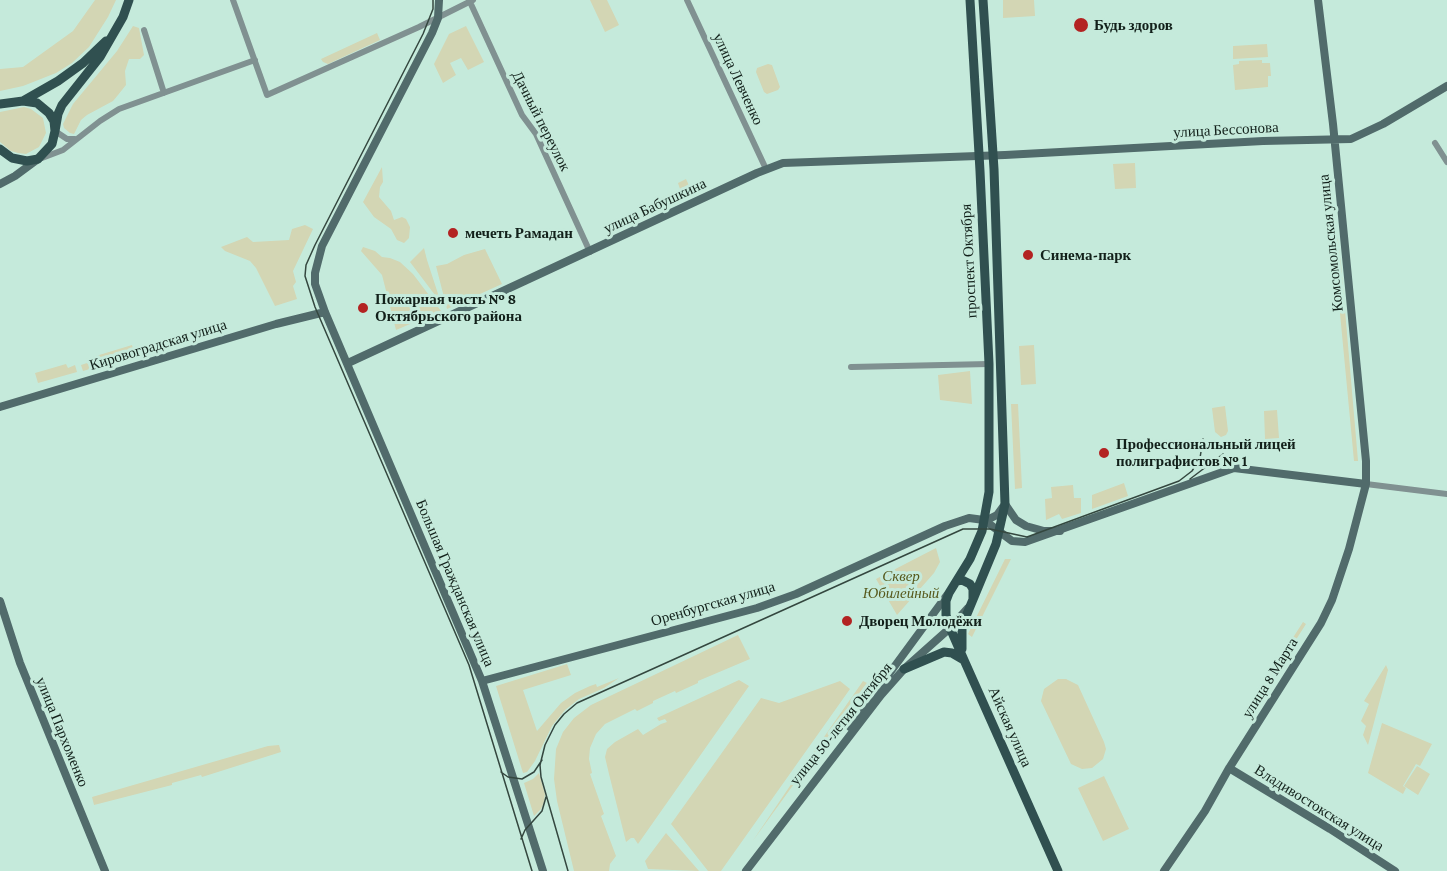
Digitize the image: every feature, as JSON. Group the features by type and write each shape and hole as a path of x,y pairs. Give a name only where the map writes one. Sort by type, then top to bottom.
{"main road":[{"path":"0,184 25,170 52,144 62,105 100,57 129,0"},
{"path":"438,18 439,0"},
{"name":"проспект Октября","path":"969,0 989,364 989,492 984,520"},
{"name":"проспект Октября","path":"982,0 993,156 1005,504"},
{"name":"Комсомольская улица","path":"1318,0 1334,139 1366,484"},
{"name":"Большая Гражданская улица","path":"438,18 322,246 316,266 315,284 482,681 543,871"},
{"path":"22,101 67,75 114,33"},
{"name":"улица Бессонова","path":"993,156 1357,138 1447,86"},
{"path":"975,90 988,90"},
{"path":"0,104 22,101 37,103 49,112 54,121 55,131"},
{"path":"0,149 12,158 27,161 38,159"},
{"name":"улица Бабушкина","path":"348,363 766,169 792,162 993,156"},
{"path":"982,217 995,216"},
{"name":"Кировоградская улица","path":"0,407 276,324 325,312"},
{"path":"988,437 1004,437"},
{"path":"984,520 1012,541 1020,543 1060,531 1234,468 1366,484"},
{"name":"улица 8 Марта","path":"1164,871 1205,811 1229,768 1328,609 1349,549 1366,484"},
{"path":"984,520 997,515 1005,504 1016,519 1026,526 1044,531 1060,531"},
{"name":"улица 50-летия Октября","path":"964,660 962,634 971,603 999,531 1005,504"},
{"name":"Оренбургская улица","path":"482,681 757,608 796,594 945,526 969,518 984,520"},
{"path":"824,768 861,710 957,581 977,544 984,520"},
{"path":"957,581 962,580 970,584 974,592 971,603"},
{"name":"Айская улица","path":"949,593 946,607 950,628 1058,871"},
{"name":"улица Пархоменко","path":"0,601 20,663 105,871"},
{"name":"улица 50-летия Октября","path":"746,871 881,694 904,669 950,628 971,603"},
{"path":"904,669 944,652 952,652 964,660"},
{"name":"Владивостокская улица","path":"1229,768 1395,871"}],"street":[{"path":"233,0 267,95 472,1"},
{"name":"улица Левченко","path":"687,0 766,169"},
{"name":"Дачный переулок","path":"472,1 522,115 536,134 590,252"},
{"path":"144,30 164,93"},
{"path":"38,159 63,150 118,109 255,60"},
{"path":"55,131 68,139 76,139"},
{"path":"1435,143 1447,162"},
{"path":"851,367 989,364"},
{"path":"1366,484 1447,494"}],"green space":[{"path":"95,0 116,0 89,47 72,63 56,73 23,86 0,91 0,69 23,67 73,31"},
{"path":"590,0 607,0 619,25 605,32"},
{"path":"1003,0 1034,0 1035,16 1003,18"},
{"path":"133,26 139,28 144,55 140,59 129,59 125,71 126,85 113,101 87,115 81,120 74,134 70,133 63,124 73,104 117,51"},
{"path":"466,26 484,62 468,70 461,58 450,63 456,75 443,83 434,64 449,34"},
{"path":"377,33 380,40 328,64 321,59"},
{"path":"1267,44 1268,57 1233,59 1233,46"},
{"path":"1262,60 1262,63 1270,63 1271,76 1268,76 1268,87 1235,90 1233,65 1239,64 1239,61"},
{"path":"772,65 780,87 767,94 756,72 757,68"},
{"path":"24,107 43,118 46,133 39,147 26,154 11,151 0,142 0,112"},
{"path":"1135,163 1136,188 1115,189 1113,164"},
{"path":"382,167 383,182 379,197 391,211 394,220 402,217 406,219 410,227 409,238 404,243 397,240 391,229 374,217 363,202"},
{"path":"686,179 692,192 661,207 655,205 654,201 680,189 678,183"},
{"path":"1330,208 1334,210 1341,264 1358,461 1354,461"},
{"path":"305,225 313,229 293,271 296,282 293,286 297,299 275,306 256,268 250,261 225,251 221,247 247,237 253,242 289,240 292,229"},
{"path":"363,247 375,251 382,257 400,262 413,274 441,311 396,330 382,275 361,251"},
{"path":"424,248 427,260 441,303 410,262"},
{"path":"485,249 502,284 447,309 436,266"},
{"path":"132,345 135,356 83,371 81,365 87,363 86,359"},
{"path":"1034,345 1036,384 1021,385 1019,346"},
{"path":"66,364 68,368 75,365 77,372 38,383 35,373"},
{"path":"970,371 972,404 940,400 938,375"},
{"path":"1011,404 1018,404 1022,488 1015,489"},
{"path":"1225,406 1228,431 1221,437 1215,432 1212,408"},
{"path":"1277,410 1279,438 1265,439 1264,411"},
{"path":"1124,483 1128,496 1092,509 1092,495"},
{"path":"1073,485 1074,498 1081,498 1081,513 1062,519 1059,514 1046,520 1045,499 1052,498 1051,487"},
{"name":"Сквер Юбилейный","path":"936,548 940,562 934,573 897,615 876,579"},
{"path":"1005,559 1011,559 972,637 968,634"},
{"path":"1303,622 1306,624 1249,713 1246,711"},
{"path":"738,635 750,659 653,701 637,711 635,709 605,724 596,734 590,748 589,759 592,773 590,774 604,814 601,816 616,856 610,864 609,871 574,871 554,779 556,749 563,732 574,718 591,705"},
{"path":"567,664 571,675 523,690 537,731 561,703 575,693 619,678 604,688 579,699 565,710 552,726 535,761 527,772 523,773 496,686"},
{"path":"1386,665 1388,670 1368,745 1363,735 1366,726 1361,721 1369,704 1364,701"},
{"path":"1058,679 1066,679 1078,685 1104,742 1106,749 1103,759 1092,768 1082,769 1071,764 1041,701 1044,689"},
{"path":"739,680 749,686 638,844 634,838 626,842 605,757 607,749 638,729 643,735 667,722 665,719 659,721 657,718"},
{"path":"840,681 850,689 721,871 708,871 671,824 761,698 779,703"},
{"path":"863,681 867,683 752,842 796,777"},
{"path":"1382,723 1432,744 1420,766 1416,764 1403,786 1406,788 1403,794 1368,773"},
{"path":"279,745 281,752 202,777 201,775 94,805 92,797 268,746"},
{"path":"1417,766 1430,774 1418,795 1404,786"},
{"path":"539,773 545,794 541,809 534,816 524,783"},
{"path":"1104,776 1129,829 1103,841 1078,788"},
{"path":"666,833 699,871 648,869 645,861"}],"tram line":[{"path":"433,0 433,9 423,34 315,245 306,265 305,276 315,307 469,665 532,871"},
{"path":"568,871 541,777 540,765 545,745 555,725 577,703 963,529 990,529 1027,537 1179,481 1192,471 1200,458 1203,439"},
{"path":"1190,479 1223,454"},
{"path":"501,772 508,777 522,779 534,772 542,760"},
{"path":"521,839 525,830 542,811 546,797"}],"place":[{"name":"Будь здоров","path":"1081,25"},
{"name":"мечеть Рамадан","path":"453,233"},
{"name":"Синема-парк","path":"1028,255"},
{"name":"Пожарная часть № 8 Октябрьского района","path":"363,308"},
{"name":"Профессиональный лицей полиграфистов № 1","path":"1104,453"},
{"name":"Дворец Молодёжи","path":"847,621"}]}
